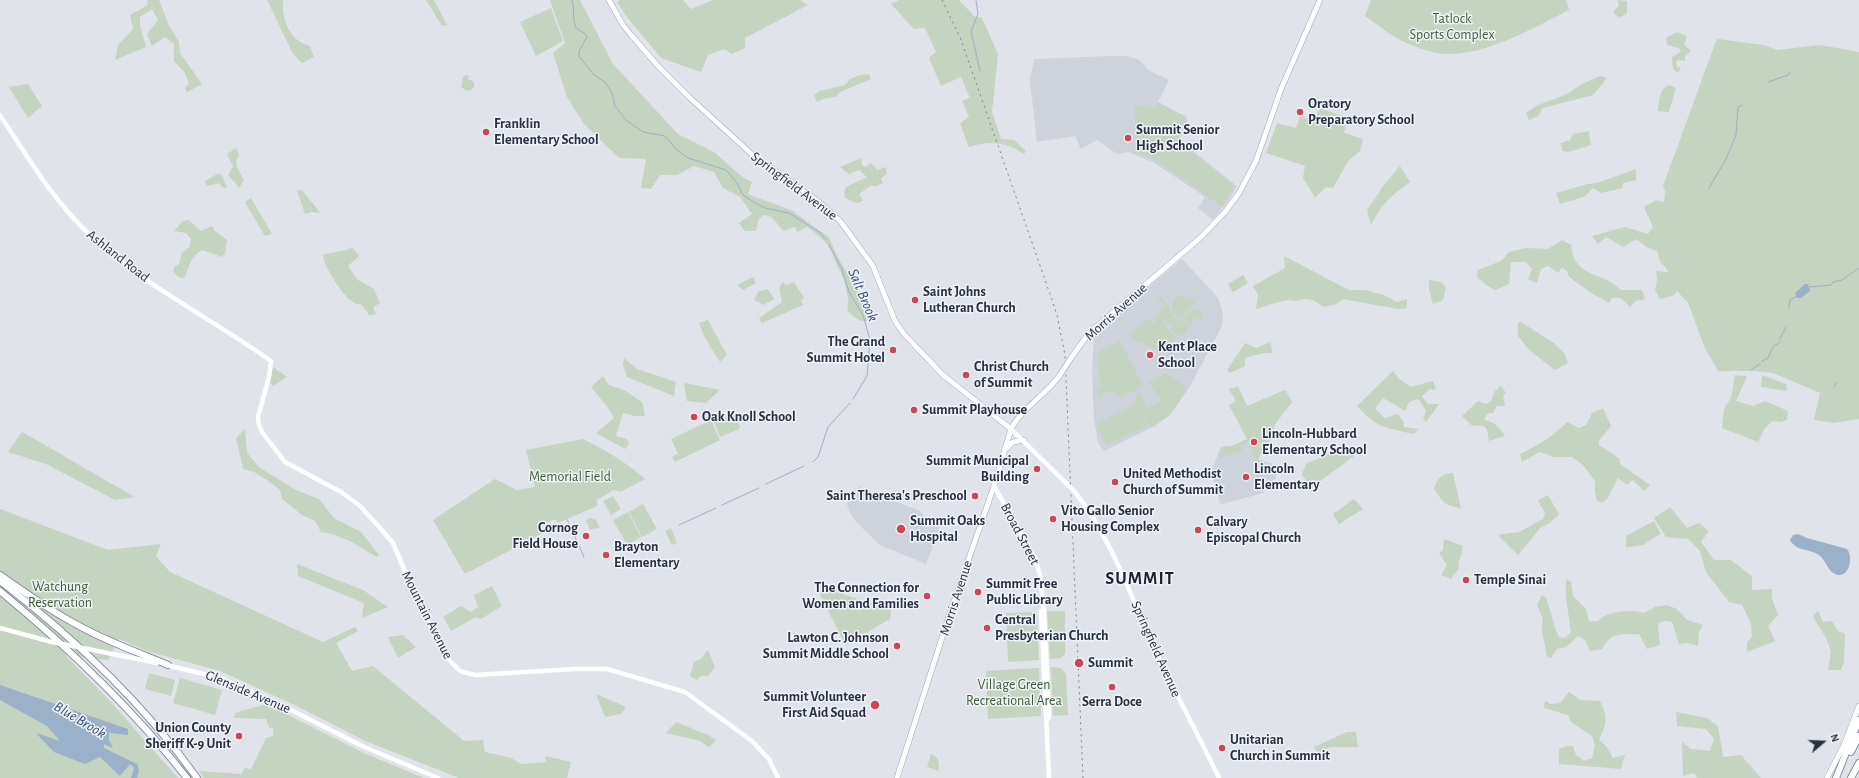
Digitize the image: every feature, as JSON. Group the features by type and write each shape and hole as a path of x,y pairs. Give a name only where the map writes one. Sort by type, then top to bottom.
{"highway":[{"path":"0,575 41,604 82,628 129,650 168,665"},
{"path":"0,581 92,660 148,718 197,778"},
{"path":"0,591 46,629 108,687 152,734 187,778"},
{"path":"1836,778 1859,720"},
{"path":"1836,778 1859,736"},
{"path":"1851,778 1859,763"}],"main road":[{"name":"Springfield Avenue","path":"609,0 623,25 632,36 658,66 689,97 756,158 820,202 841,222 873,266 895,321 904,334 943,375 1012,429 1075,492 1089,510 1110,546 1170,683 1218,778"},
{"name":"Morris Avenue","path":"897,778 949,616 1016,421 1053,385 1089,333 1200,238 1220,218 1239,193 1256,161 1281,89 1320,0"},
{"name":"Ashland Road","path":"0,115 53,192 95,240 138,273 271,361"},
{"name":"Mountain Avenue","path":"271,361 258,422 271,445 288,464 333,486 351,499 381,529 392,543 417,600 446,657 456,668 466,673 475,675 576,669 607,670 685,692 752,741 769,759 778,778"},
{"path":"1005,450 1011,443 1024,440"},
{"name":"Broad Street","path":"994,486 1037,561 1040,575 1045,717 1047,720 1049,778"},
{"name":"Glenside Avenue","path":"0,628 52,642 168,665 221,678 292,710 362,746 438,778"},
{"path":"1827,778 1844,745 1859,706"}],"shaded area":[{"name":"Summit Senior High School","path":"1128,56 1137,59 1148,70 1169,80 1158,102 1185,116 1187,119 1187,123 1179,140 1237,186 1229,200 1213,220 1198,208 1205,197 1153,162 1128,152 1117,154 1097,140 1081,149 1075,136 1037,142 1030,81 1034,59"},
{"name":"Kent Place School","path":"1182,259 1219,300 1223,314 1222,326 1189,388 1170,415 1155,426 1104,451 1098,443 1094,419 1092,372 1094,333"},
{"name":"Lincoln-Hubbard Elementary School","path":"1238,387 1247,406 1285,390 1292,402 1275,424 1272,437 1258,459 1281,467 1272,484 1263,493 1223,504 1220,503 1212,469 1221,447 1232,446 1247,439 1229,405 1236,401 1229,389"},
{"name":"Summit Oaks Hospital","path":"860,487 920,511 925,517 941,523 926,564 880,545 856,522 849,511 847,504 849,495"}],"green space":[{"path":"147,0 159,0 168,23 179,42 180,53 202,84 187,92 185,88 189,83 184,72 174,61 174,44 165,37 152,46 147,34 158,20 152,9 140,17 140,25 146,47 115,60 118,45 133,29 130,15 148,5"},
{"path":"267,0 283,0 284,15 288,29 297,39 310,46 314,57 302,63 293,54"},
{"path":"426,0 434,0 447,25 442,26"},
{"path":"550,0 580,0 613,64 678,134 714,152 741,176 752,182 748,194 793,211 828,236 841,263 867,303 871,320 861,320 847,310 848,299 844,281 830,248 819,236 807,227 797,232 795,227 783,231 772,217 764,215 759,219 756,231 745,231 739,223 752,214 740,197 723,188 714,172 694,166 677,175 660,175 651,189 641,188 646,159 619,158 584,124 567,97 553,53 565,43"},
{"path":"620,0 683,0 691,9 713,0 800,0 808,5 745,38 745,48 732,54 724,49 708,55 701,72 661,58 626,16 617,2"},
{"path":"899,0 959,0 974,16 982,18 998,54 992,112 1001,139 1014,140 1026,151 1024,154 1011,147 998,143 984,143 969,147 960,123 969,117 962,101 970,98 961,77 941,86 929,58 936,52 925,28 914,29 891,4"},
{"name":"Tatlock Sports Complex","path":"1371,0 1566,0 1569,10 1503,42 1466,53 1448,54 1421,49 1387,32 1365,16"},
{"path":"1617,0 1627,1 1627,13 1619,18 1613,12 1619,5"},
{"path":"551,8 563,41 536,56 520,22"},
{"path":"1677,32 1687,36 1684,45 1691,51 1685,56 1685,61 1678,60 1676,62 1677,67 1681,67 1678,73 1673,69 1672,57 1681,52 1679,48 1667,45 1666,38"},
{"path":"1718,39 1764,45 1777,50 1820,45 1859,52 1859,419 1834,423 1814,420 1820,393 1773,373 1753,371 1718,371 1704,346 1688,303 1677,291 1675,295 1660,299 1655,290 1657,280 1656,271 1668,272 1660,262 1657,251 1648,248 1636,239 1623,247 1606,237 1598,244 1592,236 1625,227 1648,234 1653,227 1644,207 1656,200 1664,202 1665,191 1663,186"},
{"path":"869,74 871,79 840,92 836,97 826,98 817,102 814,95 820,91 845,85 850,79 860,75"},
{"path":"467,75 472,78 468,77 468,79 474,82 474,87 470,91 461,87 463,77"},
{"path":"1600,76 1607,78 1593,95 1543,108 1538,116 1529,120 1526,113 1536,106 1567,94 1580,85"},
{"path":"28,84 42,106 28,118 9,87"},
{"path":"1669,85 1676,88 1669,112 1658,111 1661,93 1663,89"},
{"path":"1158,103 1184,116 1186,121 1178,141 1234,186 1222,207 1154,159 1135,153 1135,104 1155,109"},
{"path":"1320,108 1348,118 1344,133 1363,139 1360,151 1349,160 1333,188 1326,187 1315,198 1303,178 1305,166 1266,153 1277,123 1296,128 1300,116 1314,121"},
{"path":"1589,131 1591,145 1569,152 1562,151 1561,143 1570,140 1573,134"},
{"path":"236,148 239,155 236,160 237,167 244,180 239,188 228,176 233,166 227,154"},
{"path":"861,158 862,165 865,167 871,163 877,170 886,167 887,173 881,179 883,183 876,186 870,186 859,194 863,201 857,203 845,198 844,193 846,187 867,177 859,170 849,174 840,167"},
{"path":"1400,166 1410,182 1388,200 1378,212 1371,225 1367,210 1384,185"},
{"path":"1636,169 1636,180 1623,183 1623,188 1601,193 1593,188 1584,197 1560,204 1556,193 1597,183"},
{"path":"217,174 222,175 227,188 223,188 219,183 207,186 205,181"},
{"path":"297,190 303,191 320,213 312,212 305,214"},
{"path":"251,198 272,234 265,236 245,202"},
{"path":"189,220 201,231 212,226 215,231 227,240 225,254 222,257 202,250 198,253 192,259 184,278 178,277 173,271 175,266 179,264 182,253 190,246 191,239 186,233 174,231 183,221"},
{"path":"1562,240 1571,245 1575,260 1585,270 1616,285 1621,290 1642,290 1645,299 1636,301 1630,307 1621,298 1612,298 1609,303 1569,277 1567,271 1562,268 1558,273 1548,266 1541,269 1537,283 1528,279 1532,269 1526,262 1511,262 1509,284 1495,290 1486,285 1477,277 1478,270 1501,261 1509,252 1526,248 1548,249"},
{"path":"352,247 359,256 348,266 358,280 374,289 380,303 373,307 376,314 369,315 362,305 354,303 344,294 324,260 323,255"},
{"path":"1284,256 1349,290 1366,290 1386,296 1397,302 1407,299 1407,308 1398,309 1343,299 1336,304 1324,307 1313,300 1304,299 1297,301 1287,300 1256,309 1258,295 1253,286 1285,268"},
{"path":"1243,275 1248,283 1233,292 1228,284"},
{"path":"753,277 756,283 743,290 737,285"},
{"path":"1429,280 1441,282 1446,287 1443,300 1433,304 1429,290"},
{"path":"783,282 786,285 794,282 804,298 801,300 803,305 762,323 759,318 782,302 779,288"},
{"path":"767,289 775,299 763,305 754,300 758,292"},
{"path":"1179,295 1188,300 1192,298 1196,301 1182,316 1178,317 1173,312 1172,306 1174,300"},
{"path":"1161,296 1167,304 1173,317 1182,320 1174,326 1162,319 1168,331 1176,337 1168,352 1157,351 1146,344 1134,341 1131,333 1147,319 1154,323 1157,319 1154,317 1155,315 1157,316 1165,305 1157,299"},
{"path":"1193,310 1199,310 1203,318 1202,320 1195,317 1190,324 1183,317"},
{"path":"708,320 727,355 720,362 705,338 699,323"},
{"path":"1183,321 1189,326 1184,335 1182,334 1177,336 1170,329"},
{"path":"1521,322 1554,343 1564,353 1568,363 1555,370 1529,350 1518,336 1518,323"},
{"path":"1120,341 1143,386 1119,398 1115,392 1104,393 1100,396 1097,393 1097,390 1100,388 1098,357 1096,353"},
{"path":"1270,342 1273,353 1263,353 1245,358 1245,366 1230,373 1227,370 1245,343 1256,348"},
{"path":"624,358 637,369 676,382 674,396 627,377 623,364"},
{"path":"273,367 287,377 273,386 270,382"},
{"path":"1393,371 1399,379 1411,387 1433,381 1436,390 1430,389 1422,396 1428,404 1439,404 1426,422 1423,419 1426,411 1421,402 1417,399 1409,402 1405,411 1383,398 1375,409 1385,418 1397,414 1403,421 1404,427 1418,429 1414,434 1382,426 1370,419 1357,406"},
{"path":"1167,373 1187,389 1170,415 1150,428 1138,405 1147,426 1106,445 1096,423 1138,404 1137,402 1135,403 1135,398 1138,392 1147,408 1161,401 1149,382"},
{"path":"1735,375 1747,376 1736,401 1753,406 1765,401 1788,411 1787,420 1780,422 1772,421 1763,431 1758,442 1722,428 1724,409 1731,398"},
{"path":"1762,375 1786,384 1787,391 1761,387"},
{"path":"603,376 609,385 624,390 642,402 645,416 634,416 623,413 616,436 627,439 629,444 625,449 596,433 614,418 609,409 591,387"},
{"path":"685,383 720,390 706,403 687,401 684,386"},
{"path":"1501,386 1506,393 1503,396 1505,406 1497,406 1493,413 1487,414 1484,420 1496,425 1505,436 1489,441 1487,429 1483,426 1471,425 1462,416 1478,401 1486,404 1491,401 1494,392"},
{"path":"1238,387 1247,406 1285,390 1292,402 1275,424 1272,437 1258,459 1254,458 1249,441 1240,446 1243,450 1219,458 1222,447 1232,446 1247,439 1229,405 1236,401 1229,389"},
{"path":"1603,408 1611,426 1599,441 1599,445 1620,459 1620,464 1650,485 1644,491 1633,480 1627,485 1618,478 1608,498 1602,503 1597,501 1595,481 1582,464 1572,457 1554,457 1540,452 1522,462 1520,454 1545,440 1567,422 1579,428 1586,425 1592,413"},
{"path":"732,414 740,427 739,429 720,437 714,422"},
{"path":"711,420 720,440 675,462 672,457 677,454 679,456 671,439"},
{"path":"245,429 247,453 260,468 296,490 319,499 334,518 361,532 379,555 377,557 344,539 321,532 315,521 302,515 282,499 280,490 254,472 243,469 236,438"},
{"path":"22,432 135,497 115,500 46,464 8,452"},
{"name":"Memorial Field","path":"583,439 615,457 645,479 620,492 614,490 597,500 597,506 558,523 555,519 540,526 543,533 465,574 433,520 495,479 517,490 535,487 526,450"},
{"path":"1349,448 1354,456 1311,488 1302,474 1306,464 1333,452 1339,456"},
{"path":"1453,473 1461,508 1451,506 1444,502 1434,488 1437,481 1441,477 1446,474"},
{"path":"1548,495 1559,514 1550,523 1541,527 1518,555 1498,535 1519,532 1543,519 1545,513 1538,500"},
{"path":"613,496 621,509 611,515 603,501"},
{"path":"1354,499 1363,509 1339,524 1333,514"},
{"path":"643,504 657,529 642,537 629,512"},
{"path":"1670,507 1687,528 1699,523 1709,531 1701,542 1714,560 1731,560 1752,576 1752,590 1772,589 1772,598 1778,615 1768,626 1775,641 1747,652 1747,642 1752,637 1751,624 1742,605 1729,602 1706,572 1700,551 1688,539 1666,537 1654,518"},
{"name":"Watchung Reservation","path":"0,509 108,550 161,544 156,556 170,572 323,642 355,627 358,631 336,643 352,671 373,666 464,741 483,740 485,752 511,758 521,764 546,762 545,756 571,762 568,778 459,778 363,740 299,707 220,671 150,652 119,639 108,660 65,655 111,702 178,778 0,778"},
{"path":"628,512 641,537 627,545 613,520"},
{"path":"590,518 596,520 600,527 590,530 586,520"},
{"path":"1654,521 1661,534 1644,545 1626,547 1626,536"},
{"path":"671,528 677,543 672,545 665,531"},
{"path":"1444,539 1463,546 1459,568 1451,579 1441,575 1447,565 1439,553 1443,550"},
{"path":"297,564 363,590 388,607 362,618 364,603 298,576"},
{"path":"1566,579 1571,582 1573,596 1586,609 1589,621 1598,621 1607,615 1626,611 1644,613 1655,607 1667,605 1677,609 1687,620 1703,625 1699,632 1698,646 1687,643 1679,644 1672,622 1664,621 1658,624 1660,645 1647,649 1639,634 1618,635 1609,639 1602,649 1590,651 1585,640 1578,636 1566,647 1557,649 1551,658 1547,657 1542,630 1543,619 1537,605 1542,595 1546,598 1559,637 1565,638 1571,632 1566,598"},
{"path":"492,586 502,606 481,619 476,617 451,631 443,617 461,606 471,612 478,607 474,595"},
{"path":"818,586 891,610 890,619 845,645 817,588"},
{"path":"1047,611 1065,611 1065,654 1060,658 1050,659"},
{"path":"1818,611 1823,622 1832,621 1838,631 1845,634 1844,662 1841,670 1828,670 1831,652 1827,640 1813,616"},
{"path":"1037,612 1039,660 1008,662 1006,613"},
{"path":"403,635 416,647 398,658 388,637"},
{"path":"708,650 715,667 708,676 701,676 697,680 690,676 694,662 701,659"},
{"path":"1051,667 1061,668 1066,674 1068,715 1053,716"},
{"name":"Village Green Recreational Area","path":"1039,668 1041,716 988,719 986,671"},
{"path":"149,673 175,680 171,696 145,689"},
{"path":"180,678 222,690 215,715 173,703"},
{"path":"1569,692 1581,700 1600,701 1606,720 1599,740 1606,746 1613,758 1625,755 1621,769 1559,764 1559,749 1567,746 1573,746 1576,755 1584,761 1592,758 1595,746 1592,736 1571,722 1568,715 1544,708 1545,701 1550,704 1560,703"},
{"path":"596,694 626,707 621,714 605,717"},
{"path":"266,704 364,753 424,778 204,778 199,771 241,774 245,768 251,769 266,738 273,736 273,728 269,728 266,719 234,718 235,713"},
{"path":"1676,712 1707,718 1718,726 1723,757 1741,755 1761,778 1697,778 1694,773 1683,776 1682,742 1691,749 1710,751 1714,739 1706,729 1677,726"},
{"path":"676,722 708,735 716,740 709,747 700,741 666,733"},
{"path":"1347,732 1356,732 1358,747 1330,747 1318,753 1314,747"},
{"path":"931,754 938,760 939,771 927,767"}],"water":[{"path":"1805,284 1808,284 1810,291 1801,298 1797,298 1795,293"},
{"path":"1798,534 1847,549 1850,562 1847,571 1840,575 1835,574 1830,570 1819,555 1799,548 1793,544 1790,540 1793,535"},
{"name":"Blue Brook","path":"0,685 128,729 128,735 109,733 109,740 113,748 104,744 104,748 137,764 139,771 137,778 131,778 134,768 130,764 120,776 100,757 85,764 54,752 36,733 60,741 47,726 0,700"}],"waterway":[{"name":"Salt Brook","path":"572,0 576,28 587,37 579,51 579,56 593,74 605,82 612,93 615,106 627,121 643,132 665,136 677,150 688,158 726,170 737,183 743,195 765,208 789,213 821,233 825,239"},
{"path":"976,0 978,14 971,31 980,71"},
{"path":"1768,82 1788,75 1790,72"},
{"path":"1709,188 1726,159 1736,135 1738,107 1742,105"},
{"name":"Salt Brook","path":"829,245 842,269 849,292 863,315 870,340 867,376 853,399"},
{"path":"1810,287 1831,285 1833,282 1842,280 1859,268"},
{"path":"1789,308 1790,300 1797,296"},
{"path":"1780,339 1786,327"},
{"path":"1762,361 1768,358 1773,347 1780,342"},
{"path":"1751,370 1760,364"},
{"path":"1834,387 1836,382"},
{"name":"Salt Brook","path":"813,462 818,457 828,427 850,403"},
{"name":"Salt Brook","path":"766,484 804,466"},
{"name":"Salt Brook","path":"722,505 759,488"},
{"name":"Salt Brook","path":"679,525 716,508"},
{"name":"Salt Brook","path":"567,519 584,557"}],"railway":[{"path":"942,0 960,37 1050,294 1057,315 1065,355 1083,778"}],"place":[{"name":"Oratory Preparatory School","path":"1300,112"},
{"name":"Franklin Elementary School","path":"486,132"},
{"name":"Summit Senior High School","path":"1128,138"},
{"name":"Saint Johns Lutheran Church","path":"915,300"},
{"name":"The Grand Summit Hotel","path":"893,350"},
{"name":"Kent Place School","path":"1150,355"},
{"name":"Christ Church of Summit","path":"966,375"},
{"name":"Summit Playhouse","path":"914,410"},
{"name":"Oak Knoll School","path":"694,417"},
{"name":"Lincoln-Hubbard Elementary School","path":"1254,442"},
{"name":"Summit Municipal Building","path":"1037,469"},
{"name":"Lincoln Elementary","path":"1246,477"},
{"name":"United Methodist Church of Summit","path":"1115,482"},
{"name":"Saint Theresa's Preschool","path":"975,496"},
{"name":"Vito Gallo Senior Housing Complex","path":"1053,519"},
{"name":"Summit Oaks Hospital","path":"901,529"},
{"name":"Calvary Episcopal Church","path":"1198,530"},
{"name":"Cornog Field House","path":"586,536"},
{"name":"Brayton Elementary","path":"606,555"},
{"name":"Temple Sinai","path":"1466,580"},
{"name":"Summit Free Public Library","path":"978,592"},
{"name":"The Connection for Women and Families","path":"927,596"},
{"name":"Central Presbyterian Church","path":"987,628"},
{"name":"Lawton C. Johnson Summit Middle School","path":"897,646"},
{"name":"Summit","path":"1079,663"},
{"name":"Serra Doce","path":"1112,687"},
{"name":"Summit Volunteer First Aid Squad","path":"875,705"},
{"name":"Union County Sheriff K-9 Unit","path":"239,736"},
{"name":"Unitarian Church in Summit","path":"1222,748"}],"district":[{"name":"SUMMIT","path":"1140,579"}]}
